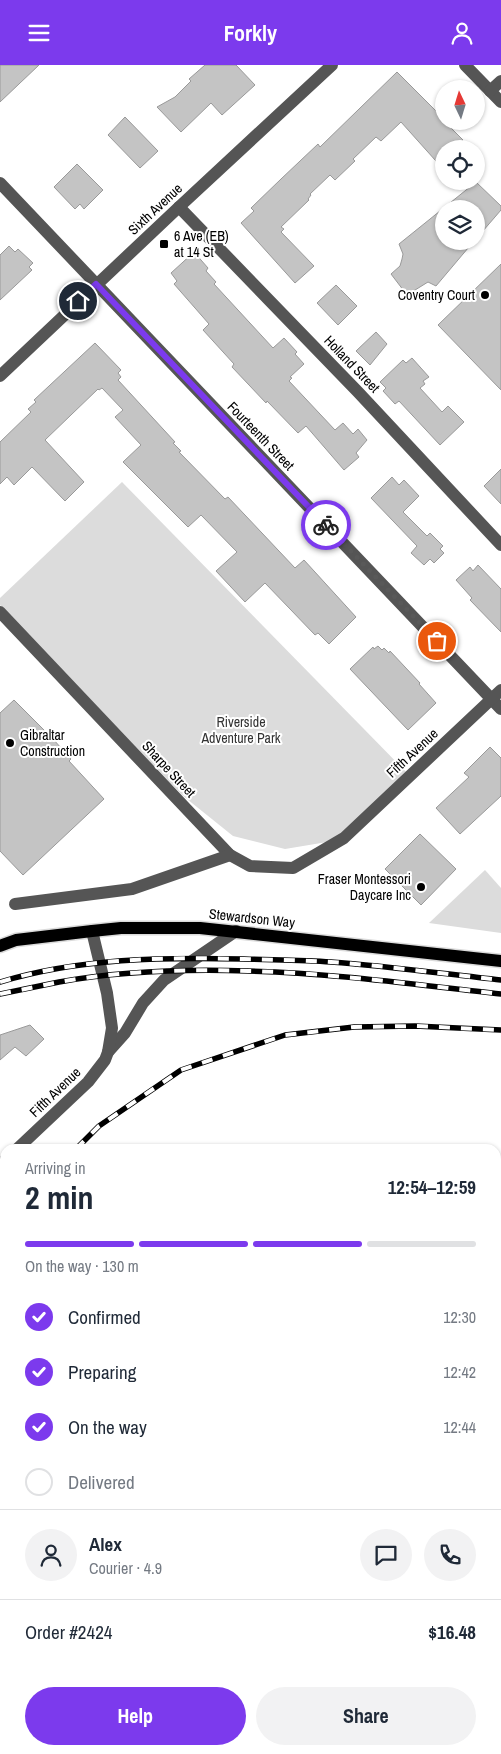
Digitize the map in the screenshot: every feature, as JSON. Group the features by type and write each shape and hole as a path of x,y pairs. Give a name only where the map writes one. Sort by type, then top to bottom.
{"main road":[{"name":"Stewardson Way","path":"0,946 16,940 121,928 200,928 501,961"}],"street":[{"name":"Sixth Avenue","path":"0,376 96,284 332,65"},
{"path":"465,65 501,102"},
{"path":"490,91 501,81"},
{"name":"Fourteenth Street","path":"0,183 496,695 501,709"},
{"name":"Holland Street","path":"179,207 352,385 501,545"},
{"name":"Sharpe Street","path":"0,612 230,855 250,866 293,868 344,838"},
{"name":"Fifth Avenue","path":"344,838 496,695"},
{"path":"15,904 132,889 230,855"},
{"name":"Fifth Avenue","path":"22,1144 88,1082 105,1061 108,1052 112,1028 107,993 92,931"},
{"name":"Fifth Avenue","path":"108,1052 126,1033 143,1003 164,980 236,931"}],"green space":[{"name":"Riverside Adventure Park","path":"122,482 410,776 345,839 285,849 233,836 182,795 0,605 0,598"},
{"path":"485,870 501,888 501,933 429,923"}],"building":[{"path":"0,65 39,65 0,102"},
{"path":"205,65 236,65 255,85 222,115 211,103 181,132 157,107 175,97 191,81 189,79"},
{"path":"397,72 435,110 435,130 453,130 463,140 435,140 435,160 401,122 381,141 376,137 335,180 330,175 310,194 309,200 281,227 284,229 281,232 314,266 295,283 241,223 254,211 251,208 318,144 320,147"},
{"path":"125,117 158,151 140,168 108,135"},
{"path":"77,164 103,190 84,209 80,204 75,209 54,187"},
{"path":"466,190 484,190 501,206 501,210 485,229 485,200 454,200"},
{"path":"435,215 435,250 466,250 436,286 428,282 407,295 391,274 400,266 402,259 403,254 399,244"},
{"path":"9,246 15,252 18,249 33,263 29,267 32,270 0,300 0,255"},
{"path":"194,252 208,268 206,271 216,282 214,284 273,348 284,338 297,352 295,354 304,364 290,377 292,378 289,381 335,430 343,423 353,434 358,429 367,440 356,453 359,457 344,470 306,426 298,433 267,401 266,403 232,367 234,364 203,330 209,324 174,284 177,281 171,273"},
{"name":"Coventry Court","path":"501,264 501,390 438,325"},
{"path":"336,285 357,306 338,325 317,303"},
{"path":"376,332 387,344 370,365 356,351"},
{"path":"95,343 121,370 118,373 121,377 118,380 175,442 173,443 181,451 179,452 225,499 228,497 295,568 304,560 356,617 329,644 318,633 315,635 265,583 245,602 216,571 237,552 201,515 188,527 123,462 141,445 115,417 123,410 102,388 98,389 45,440 84,482 65,501 32,467 14,485 7,477 0,484 0,442 31,412 28,409 36,402 34,400"},
{"path":"412,358 429,377 423,381 425,384 420,388 442,412 448,406 464,422 440,445 399,401 395,404 383,391 386,388 380,382 403,360 406,363"},
{"path":"501,469 501,504 484,486"},
{"path":"392,477 399,485 404,480 419,496 403,512 427,536 430,533 443,546 440,549 444,553 434,563 430,559 424,565 411,553 417,546 371,498"},
{"path":"478,565 501,589 501,632 470,600 472,598 456,580 470,567 473,571"},
{"path":"378,646 382,650 384,648 389,653 390,651 436,703 408,730 350,669 373,647 374,649"},
{"path":"14,700 53,739 71,759 69,761 104,799 23,875 0,851 0,713"},
{"path":"490,747 501,758 501,796 460,834 436,808 469,777 464,773"},
{"name":"Fraser Montessori Daycare Inc","path":"420,834 456,869 421,905 385,869"},
{"path":"30,1025 44,1039 26,1056 15,1047 0,1060 0,1035"}],"railway":[{"path":"0,982 60,968 121,961 183,958 331,962 501,980"},
{"path":"0,994 106,975 201,970 312,974 501,994"},
{"path":"81,1144 99,1126 181,1070 285,1035 354,1027 415,1026 501,1030"}],"way so far":[{"path":"326,525 437,641"}],"place":[{"name":"6 Ave (EB) at 14 St","path":"164,244"},
{"name":"Coventry Court","path":"485,295"},
{"name":"Gibraltar Construction","path":"10,743"},
{"name":"Fraser Montessori Daycare Inc","path":"421,887"}],"route":[{"path":"78,301 96,284 326,525"}]}
